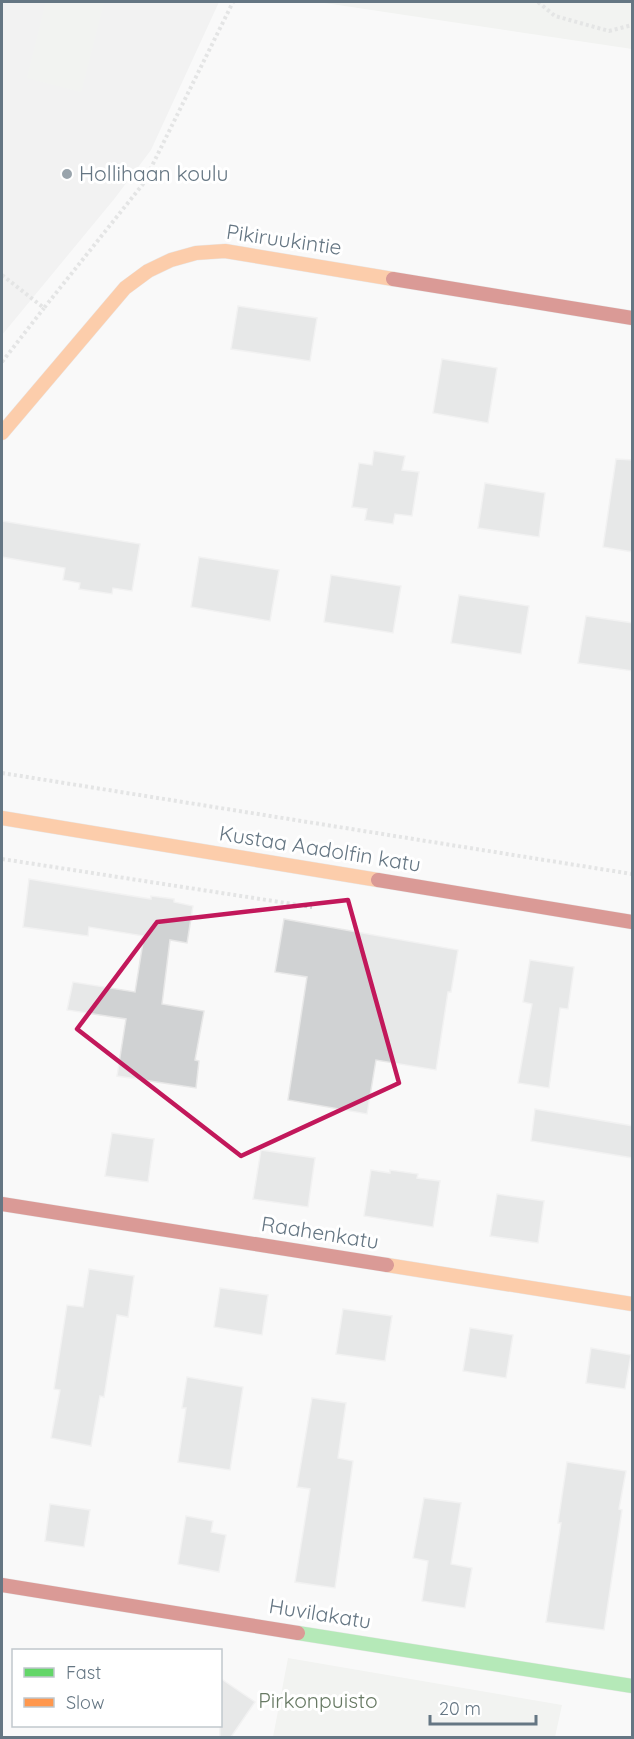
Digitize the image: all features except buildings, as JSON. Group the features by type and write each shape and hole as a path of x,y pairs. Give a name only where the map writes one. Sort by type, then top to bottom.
{"street":[{"name":"Pikiruukintie","path":"2,433 125,288 159,263 203,251 237,253 633,318"},
{"name":"Kustaa Aadolfin katu","path":"2,818 633,922"},
{"name":"Raahenkatu","path":"2,1204 633,1305"},
{"name":"Huvilakatu","path":"2,1584 633,1686"}],"path":[{"path":"2,362 143,184 233,2"},
{"path":"538,2 555,16 609,31 633,25"},
{"path":"2,275 44,308"},
{"path":"2,773 633,874"}],"highlighted area":[{"path":"348,900 399,1083 241,1156 77,1029 157,922"}],"shaded area":[{"name":"Hollihaan koulu","path":"2,2 219,2 151,150 115,198 2,335"}],"green space":[{"path":"46,2 104,2 81,92 27,78"},
{"path":"318,2 632,2 632,49"},
{"name":"Pirkonpuisto","path":"288,1658 562,1705 555,1737 273,1737"}],"traffic: fast":[{"path":"298,1633 632,1686"}],"traffic: slow":[{"path":"2,433 125,288 148,271 171,260 196,253 225,251 393,279"},
{"path":"2,818 378,880"},
{"path":"387,1265 632,1304"}],"traffic: jam":[{"path":"393,279 632,318"},
{"path":"378,880 632,922"},
{"path":"2,1204 387,1265"},
{"path":"2,1585 298,1633"}],"place":[{"name":"Hollihaan koulu","path":"67,174"}]}
